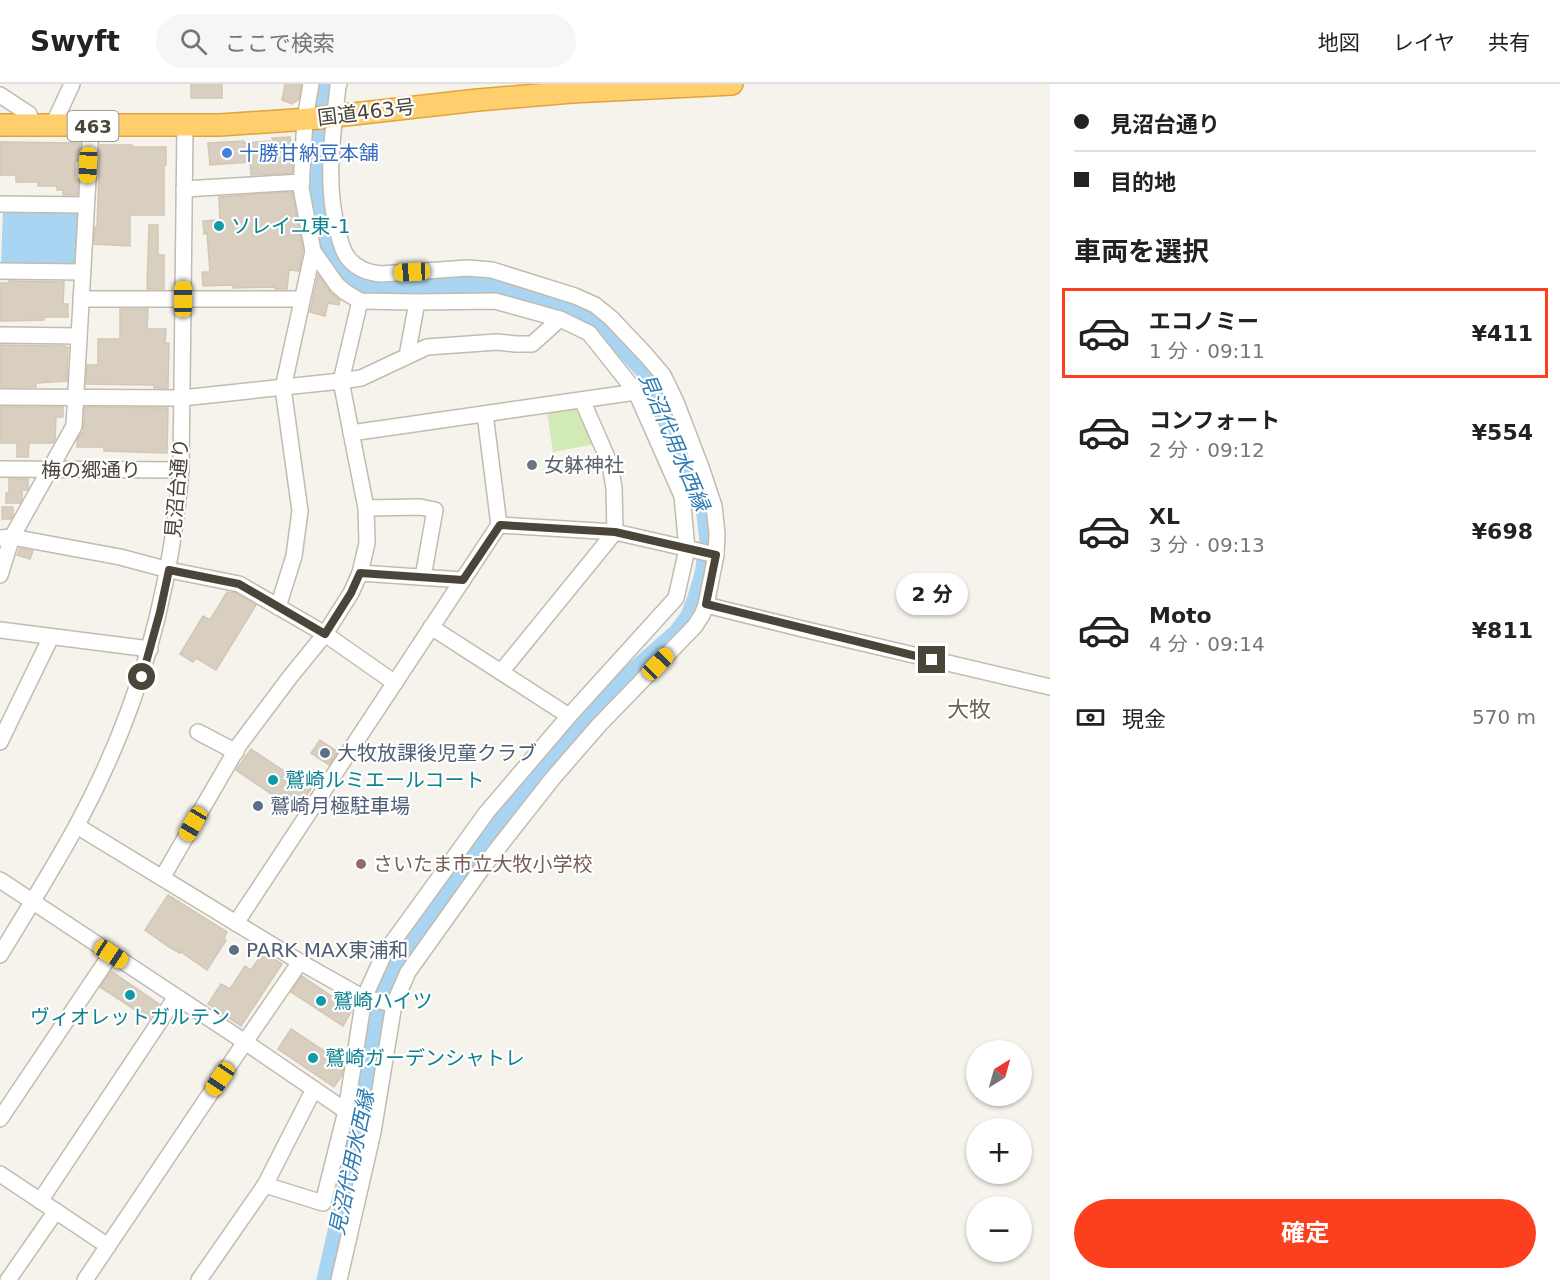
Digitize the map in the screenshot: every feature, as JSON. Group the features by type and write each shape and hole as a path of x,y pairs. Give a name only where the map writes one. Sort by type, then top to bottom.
{"highway":[{"name":"国道463号","path":"0,125 185,126 307,119 572,88 732,84"}],"street":[{"path":"53,125 72,84"},
{"path":"278,607 294,556 300,511 283,387 313,251 301,188 311,84"},
{"path":"265,1185 323,1203 370,999 384,954 487,812 569,716 676,598 701,552 717,533 714,507 702,470 663,375 611,318 595,305 575,296 492,270 468,268 381,274 371,273 348,258 340,240 333,213 331,148 333,116 339,84"},
{"path":"0,95 28,114 32,125"},
{"path":"0,575 6,537 50,471 74,426 91,126"},
{"name":"見沼台通り","path":"0,955 76,826 117,740 142,677 169,570 181,470 185,126"},
{"path":"184,189 302,182"},
{"path":"0,204 86,205"},
{"path":"313,251 337,285 360,301 495,301 560,319 589,333 636,392 682,496 701,552 706,604 695,626 599,725 553,778 490,858 408,972 394,1004 373,1132 339,1280"},
{"path":"0,271 82,272"},
{"path":"81,299 302,299"},
{"path":"162,878 236,752 290,677 325,634 351,593 360,573 367,543 366,508 341,381 360,301"},
{"path":"407,356 417,302"},
{"path":"0,397 182,398 341,381 361,378 427,346 496,342 532,344 560,319"},
{"path":"0,335 78,336"},
{"path":"351,433 636,392"},
{"path":"501,672 615,532 614,488 610,464 582,400"},
{"path":"236,923 500,525 485,414"},
{"name":"梅の郷通り","path":"0,469 181,470"},
{"path":"366,508 420,507 435,510 423,577"},
{"path":"500,525 615,532 701,552"},
{"path":"6,537 120,557 169,570 239,584 325,634 395,683"},
{"path":"360,573 463,580"},
{"path":"706,604 1050,687"},
{"path":"431,627 569,716"},
{"path":"0,630 150,649"},
{"path":"0,742 51,637"},
{"path":"198,732 236,752"},
{"path":"76,826 300,962 370,999 394,1004"},
{"path":"0,880 346,1111"},
{"path":"0,1119 111,954"},
{"path":"85,1280 300,962"},
{"path":"40,1201 176,997"},
{"path":"199,1280 265,1185 314,1089"},
{"path":"0,1174 108,1246"},
{"path":"8,1280 56,1211"}],"green space":[{"path":"577,407 596,444 553,452 547,412"}],"water":[{"path":"74,209 78,213 76,262 72,266 1,266 3,210"}],"building":[{"path":"191,84 222,84 222,98 191,98"},
{"path":"285,84 301,84 299,99 292,104 282,100"},
{"path":"290,137 291,144 294,144 292,173 251,175 250,162 210,165 208,143 273,141 272,138"},
{"path":"0,142 80,143 79,161 75,161 75,179 78,179 77,195 63,195 63,190 57,190 57,186 38,186 38,182 16,182 16,175 0,175"},
{"path":"100,145 166,147 164,215 130,215 130,246 94,244 95,227 97,227"},
{"path":"292,192 303,249 299,271 289,270 287,289 233,288 233,285 203,286 202,272 210,272 207,233 204,234 203,221 220,220 219,197"},
{"path":"149,225 158,225 158,255 164,255 164,289 147,289"},
{"path":"318,275 330,292 340,300 339,305 328,303 325,316 310,312"},
{"path":"9,281 64,282 63,304 68,304 68,317 0,321 0,283 9,283"},
{"path":"120,309 148,309 147,329 166,329 165,343 169,343 168,388 154,388 154,385 86,384 87,365 98,365 98,339 120,339"},
{"path":"0,345 68,347 67,381 36,383 36,387 0,387"},
{"path":"0,407 63,407 63,417 56,417 53,443 29,443 28,457 17,457 17,443 0,443"},
{"path":"85,407 168,408 167,453 104,451 104,447 77,447 77,441 83,433"},
{"path":"9,479 28,479 28,488 22,490 20,503 6,503"},
{"path":"2,507 13,507 11,519 2,519"},
{"path":"20,548 33,551 30,559 17,555"},
{"path":"227,592 236,593 256,605 216,670 196,658 193,662 180,654 203,616 210,620"},
{"path":"320,740 338,752 329,765 311,753"},
{"name":"鷲崎ルミエールコート","path":"251,749 311,789 296,811 236,770"},
{"path":"168,895 227,932 224,938 226,940 207,970 145,930"},
{"path":"263,952 282,964 241,1026 208,1004 221,984 230,989 245,966 251,970"},
{"name":"ヴィオレットガルテン","path":"111,971 159,1004 149,1019 100,987"},
{"name":"鷲崎ハイツ","path":"302,976 352,1010 343,1026 291,992"},
{"name":"鷲崎ガーデンシャトレ","path":"291,1029 344,1064 342,1075 334,1087 278,1049"}],"waterway":[{"name":"見沼代用水西縁","path":"327,84 318,145 319,188 323,219 332,255 341,270 356,282 380,288 467,284 507,286 546,296 599,319 649,374 677,434 706,507 710,541 705,574 690,618 678,634 636,671 548,764 456,883 392,974 384,989 354,1161 327,1280"}],"place":[{"name":"十勝甘納豆本舗","path":"227,153"},
{"name":"ソレイユ東-1","path":"219,226"},
{"name":"女躰神社","path":"532,465"},
{"name":"大牧放課後児童クラブ","path":"325,753"},
{"name":"鷲崎ルミエールコート","path":"273,780"},
{"name":"鷲崎月極駐車場","path":"258,806"},
{"name":"さいたま市立大牧小学校","path":"361,864"},
{"name":"PARK MAX東浦和","path":"234,950"},
{"name":"ヴィオレットガルテン","path":"130,995"},
{"name":"鷲崎ハイツ","path":"321,1001"},
{"name":"鷲崎ガーデンシャトレ","path":"313,1058"}],"district":[{"name":"大牧","path":"969,709"}],"route":[{"path":"142,677 169,570 239,584 325,634 351,593 360,573 463,580 500,525 615,532 716,555 706,604 932,660"}]}
